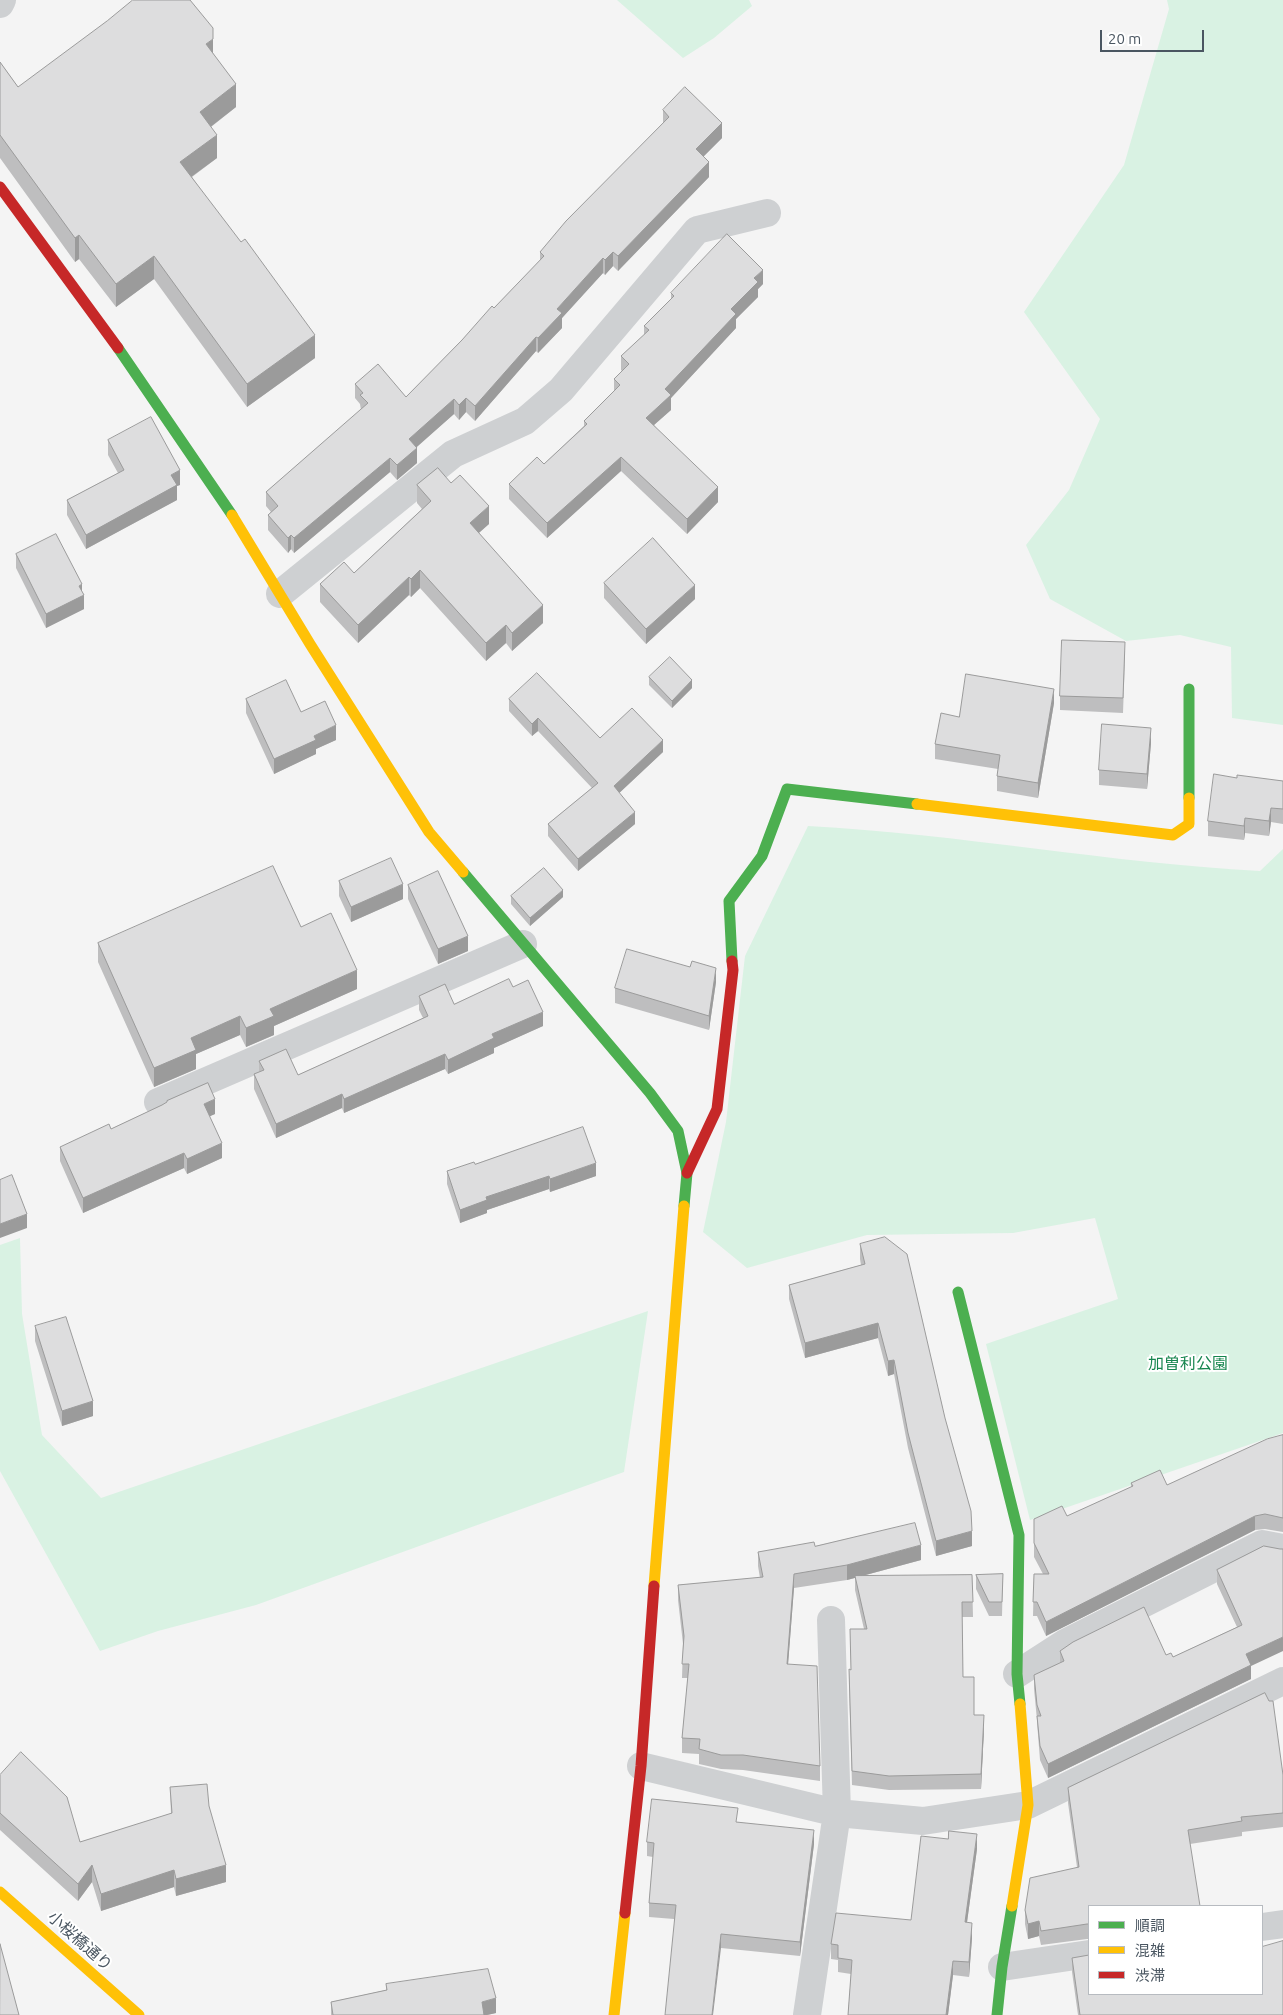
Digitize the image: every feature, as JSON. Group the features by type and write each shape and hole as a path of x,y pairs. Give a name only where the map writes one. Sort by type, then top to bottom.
{"street":[{"path":"0,4 2,0"},
{"path":"0,187 106,331 225,503 429,832 650,1093 678,1131 687,1173 673,1326 642,1766 614,2015"},
{"path":"280,594 453,454 525,421 561,390 696,230 767,213"},
{"path":"687,1173 718,1109 733,970 728,901 762,856 787,789 1173,834 1189,824 1189,689"},
{"path":"158,1102 523,944"},
{"path":"958,1292 1019,1535 1017,1674 1028,1805 996,2015"},
{"path":"1017,1674 1065,1643 1262,1544 1283,1548"},
{"path":"807,2015 837,1813 831,1620"},
{"path":"642,1766 837,1813 923,1821 1028,1805 1283,1682"},
{"name":"小桜橋通り","path":"0,1892 139,2015"},
{"path":"1263,1927 1283,1924"},
{"path":"1002,1967 1088,1954"}],"green space":[{"path":"617,0 749,0 752,6 714,38 683,58"},
{"path":"1167,0 1283,0 1283,725 1232,718 1231,647 1180,635 1126,641 1050,599 1026,545 1069,490 1100,419 1024,312 1124,165 1169,9"},
{"name":"加曽利公園","path":"808,826 922,835 1147,862 1260,871 1283,849 1283,1433 1030,1520 986,1344 1118,1299 1095,1218 1013,1233 867,1235 747,1268 703,1232 726,1122 745,956"},
{"path":"20,1238 22,1314 42,1435 101,1498 648,1311 624,1472 256,1605 158,1631 100,1651 0,1471 0,1245"}],"building":[{"path":"133,0 190,0 213,28 213,39 206,44 236,84 200,112 217,135 180,162 241,242 245,239 315,335 247,384 154,256 116,284 79,235 75,238 0,135 0,62 18,87"},
{"path":"685,87 722,123 696,149 709,162 618,256 613,252 605,260 603,258 557,309 562,313 538,338 536,337 475,406 466,398 459,405 454,399 409,439 417,448 397,465 390,458 294,538 291,535 288,538 268,515 278,506 266,492 368,403 360,395 363,393 355,384 378,364 406,397 462,340 492,306 494,308 544,256 540,252 566,221 669,117 663,110"},
{"path":"727,234 763,270 754,278 758,282 731,309 736,314 665,389 671,395 646,418 718,487 687,519 621,457 547,523 509,484 537,457 544,464 587,424 584,421 620,385 614,379 629,364 621,356 649,330 644,326 674,296 671,293"},
{"path":"151,417 180,470 171,475 177,485 86,535 67,500 124,470 108,440"},
{"path":"438,468 451,483 460,475 489,506 470,523 543,605 512,633 506,625 486,643 420,570 411,579 409,577 358,625 320,584 344,562 354,573 431,501 417,485"},
{"path":"56,534 82,584 79,586 84,595 46,614 16,554"},
{"path":"653,538 695,585 646,629 604,583"},
{"path":"1062,640 1125,642 1123,698 1060,696"},
{"path":"670,657 692,680 672,701 649,677"},
{"path":"537,673 600,738 632,708 663,740 614,786 635,812 578,859 548,824 598,783 538,718 532,724 509,699"},
{"path":"966,674 1054,689 1038,783 997,776 1000,755 935,744 941,713 959,717"},
{"path":"286,680 301,712 325,701 336,725 314,736 316,740 274,759 246,699"},
{"path":"1102,724 1151,728 1147,774 1099,770"},
{"path":"1214,774 1237,778 1237,775 1283,781 1283,809 1271,808 1269,821 1245,818 1244,826 1208,821"},
{"path":"391,858 403,884 351,907 339,881"},
{"path":"273,866 301,927 331,913 357,970 270,1009 274,1016 246,1028 240,1016 191,1038 196,1050 154,1068 98,943"},
{"path":"544,868 563,890 530,918 511,896"},
{"path":"438,871 468,936 438,949 408,885"},
{"path":"627,949 690,967 692,961 716,968 709,1016 615,988"},
{"path":"509,979 513,987 528,980 543,1012 492,1034 494,1038 448,1060 445,1054 344,1099 342,1094 276,1124 254,1074 264,1070 259,1061 286,1049 298,1075 428,1016 419,996 445,984 454,1004"},
{"path":"208,1083 215,1099 204,1104 222,1143 187,1159 184,1153 83,1198 60,1147 109,1124 111,1129"},
{"path":"583,1127 596,1163 550,1179 549,1176 486,1197 487,1200 460,1210 447,1171 474,1162 475,1164"},
{"path":"12,1175 27,1214 0,1224 0,1180"},
{"path":"885,1237 907,1254 945,1418 971,1511 972,1531 936,1541 908,1433 894,1360 888,1361 878,1323 805,1343 789,1285 865,1264 860,1244"},
{"path":"66,1317 93,1401 62,1411 35,1326"},
{"path":"1283,1435 1283,1518 1265,1514 1255,1516 1046,1622 1037,1602 1033,1602 1034,1574 1049,1574 1034,1543 1034,1519 1062,1506 1067,1516 1133,1486 1131,1483 1160,1470 1167,1485 1267,1439"},
{"path":"915,1523 921,1545 847,1565 794,1574 787,1664 817,1666 820,1766 743,1755 721,1755 699,1749 700,1739 682,1738 689,1664 682,1664 684,1636 678,1585 763,1577 758,1552 814,1542 815,1546"},
{"path":"1264,1546 1283,1549 1283,1637 1246,1654 1251,1665 1048,1764 1040,1746 1037,1716 1041,1716 1037,1705 1034,1675 1064,1661 1060,1651 1073,1642 1144,1607 1166,1655 1171,1653 1173,1657 1242,1625 1217,1570"},
{"path":"1003,1574 1002,1602 989,1602 976,1575"},
{"path":"972,1575 973,1602 962,1602 963,1677 974,1677 974,1715 984,1715 981,1774 889,1776 852,1771 849,1669 851,1670 850,1629 867,1629 855,1576"},
{"path":"1265,1693 1269,1701 1273,1701 1283,1775 1283,1813 1241,1817 1242,1821 1188,1830 1200,1905 1088,1905 1088,1924 1041,1931 1039,1921 1028,1924 1025,1910 1030,1878 1079,1867 1068,1788"},
{"path":"21,1752 67,1797 80,1842 172,1813 170,1787 207,1784 209,1806 226,1865 176,1879 174,1870 101,1894 92,1865 78,1884 0,1813 0,1775"},
{"path":"652,1799 738,1808 736,1822 814,1830 800,1942 721,1934 712,2015 665,2015 676,1905 649,1903 654,1843 647,1842"},
{"path":"949,1831 977,1834 965,1922 972,1923 969,1962 953,1961 946,2015 848,2015 852,1960 838,1958 838,1945 831,1944 836,1913 911,1920 921,1836 948,1839"},
{"path":"1283,1941 1283,2015 1080,2015 1072,1958 1088,1955 1088,1995 1263,1995 1263,1947"},
{"path":"0,1944 19,2015 0,2015"},
{"path":"488,1969 496,1998 482,2002 484,2015 333,2015 331,2002 387,1990 386,1984"}],"traffic: fast":[{"path":"118,348 232,515"},
{"path":"1189,689 1189,798"},
{"path":"732,961 729,901 762,856 787,789 917,804"},
{"path":"463,872 650,1093 678,1131 687,1173 684,1206"},
{"path":"958,1292 1019,1535 1017,1674 1020,1704"},
{"path":"997,2015 1002,1967 1012,1906"}],"traffic: slow":[{"path":"232,515 310,644 429,832 463,872"},
{"path":"917,804 1173,835 1189,824 1189,798"},
{"path":"654,1586 684,1206"},
{"path":"1012,1906 1028,1805 1020,1704"},
{"path":"0,1892 139,2015"},
{"path":"614,2015 625,1913"}],"traffic: jam":[{"path":"0,187 118,348"},
{"path":"687,1173 717,1109 733,970 732,961"},
{"path":"625,1913 641,1766 654,1586"}]}
